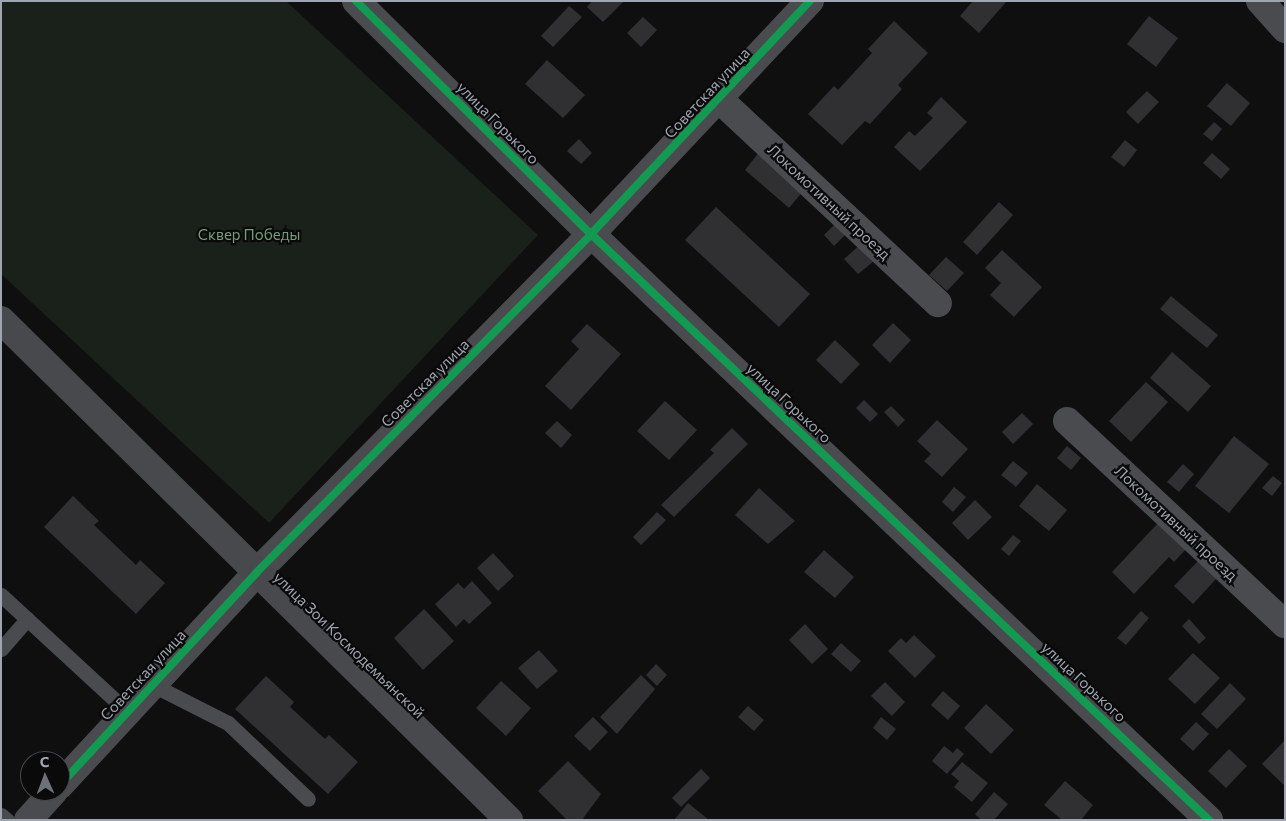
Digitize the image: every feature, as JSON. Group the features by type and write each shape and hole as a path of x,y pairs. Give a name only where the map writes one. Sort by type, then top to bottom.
{"street":[{"name":"улица Горького","path":"356,1 591,234 1209,820"},
{"name":"Советская улица","path":"70,774 256,573 591,234 720,100 810,1"},
{"path":"1260,1 1285,28"},
{"name":"Локомотивный проезд","path":"720,100 938,303"},
{"name":"улица Зои Космодемьянской","path":"1,320 509,820"},
{"name":"Локомотивный проезд","path":"1067,421 1285,624"},
{"path":"28,820 45,801"}],"lane":[{"path":"1,595 128,712"},
{"path":"1,649 27,619"},
{"path":"153,685 228,723 308,798"},
{"path":"1,815 6,820"}],"green space":[{"name":"Сквер Победы","path":"1,1 286,1 538,235 269,523 1,274"}],"building":[{"path":"592,1 624,1 603,22 587,7"},
{"path":"973,1 1007,1 979,33 960,16"},
{"path":"569,6 582,17 553,47 541,36"},
{"path":"1149,16 1178,38 1156,67 1127,44"},
{"path":"643,17 657,30 641,47 627,33"},
{"path":"894,21 928,53 898,85 902,89 870,124 865,121 842,145 808,114 834,86 838,90 872,53 868,49"},
{"path":"547,60 585,95 563,118 525,84"},
{"path":"1227,83 1250,103 1231,126 1207,106"},
{"path":"1147,91 1159,102 1138,124 1126,112"},
{"path":"941,97 967,122 920,171 894,147 909,131 915,136 933,118 927,113"},
{"path":"1214,122 1222,129 1212,141 1203,134"},
{"path":"579,139 592,153 581,164 567,151"},
{"path":"1125,140 1137,150 1124,167 1111,157"},
{"path":"760,151 804,190 789,208 745,170"},
{"path":"1212,153 1230,169 1221,179 1203,163"},
{"path":"999,202 1013,215 977,255 963,242"},
{"path":"716,207 810,294 779,327 685,240"},
{"path":"836,223 846,234 834,246 824,235"},
{"path":"860,245 874,261 858,274 844,259"},
{"path":"1002,250 1042,287 1014,317 990,295 1001,283 985,268"},
{"path":"946,257 964,273 947,291 929,275"},
{"path":"1171,296 1218,335 1207,348 1160,309"},
{"path":"893,323 911,340 890,363 872,345"},
{"path":"587,324 621,354 571,410 545,386 579,349 571,341"},
{"path":"835,340 860,364 841,384 816,360"},
{"path":"1172,352 1211,386 1188,412 1150,378"},
{"path":"1146,382 1168,402 1131,442 1109,421"},
{"path":"864,400 878,414 870,422 856,408"},
{"path":"665,401 697,430 669,460 637,431"},
{"path":"891,406 905,420 898,427 884,412"},
{"path":"1022,413 1033,424 1013,444 1002,432"},
{"path":"937,420 968,449 942,477 924,461 931,454 917,441"},
{"path":"557,421 572,435 561,448 545,433"},
{"path":"732,428 748,444 674,517 661,505 714,453 710,450"},
{"path":"1234,436 1269,464 1229,513 1195,486"},
{"path":"1067,446 1081,458 1071,470 1057,458"},
{"path":"1013,461 1028,473 1016,487 1001,475"},
{"path":"1183,464 1194,474 1179,492 1167,482"},
{"path":"1273,476 1282,483 1272,496 1262,488"},
{"path":"1037,484 1067,510 1049,531 1019,506"},
{"path":"954,487 966,497 953,512 942,502"},
{"path":"759,488 795,521 768,544 735,515"},
{"path":"73,496 99,521 94,525 136,565 140,560 165,583 136,614 44,527"},
{"path":"975,500 992,517 968,540 952,523"},
{"path":"657,512 666,520 641,545 633,537"},
{"path":"1158,523 1186,549 1174,562 1169,557 1134,594 1112,572"},
{"path":"1013,535 1021,541 1009,556 1001,549"},
{"path":"824,550 854,577 835,598 804,572"},
{"path":"493,553 514,576 498,591 477,568"},
{"path":"1199,560 1217,578 1193,604 1174,586"},
{"path":"472,581 492,603 469,624 464,619 456,627 435,604 458,583 464,589"},
{"path":"424,609 454,641 423,670 394,638"},
{"path":"1141,611 1149,618 1126,645 1117,638"},
{"path":"1189,619 1206,638 1199,644 1182,626"},
{"path":"805,624 828,649 812,664 789,640"},
{"path":"914,635 936,656 915,678 888,651 901,638 906,643"},
{"path":"841,643 861,661 851,672 831,654"},
{"path":"539,650 558,671 537,689 518,668"},
{"path":"1193,653 1220,678 1195,704 1168,679"},
{"path":"656,664 667,675 657,686 646,675"},
{"path":"641,675 655,689 617,734 600,717"},
{"path":"266,676 294,702 290,707 325,739 329,735 358,762 328,794 235,709"},
{"path":"501,681 531,708 506,736 476,708"},
{"path":"885,682 905,702 892,716 871,696"},
{"path":"1230,683 1246,699 1217,729 1201,714"},
{"path":"943,691 960,706 948,720 931,705"},
{"path":"986,704 1014,730 991,754 964,728"},
{"path":"748,706 764,720 754,731 738,717"},
{"path":"593,717 608,732 590,751 574,736"},
{"path":"881,717 896,729 887,740 873,728"},
{"path":"1196,722 1209,734 1193,751 1180,739"},
{"path":"1285,740 1285,786 1262,764"},
{"path":"944,746 953,753 957,748 964,754 947,774 932,761"},
{"path":"1229,749 1247,766 1226,788 1208,771"},
{"path":"568,761 601,794 582,820 567,820 538,791"},
{"path":"962,762 988,783 972,802 954,787 959,781 951,774"},
{"path":"701,769 710,778 681,807 672,798"},
{"path":"1065,781 1093,805 1081,820 1062,820 1044,805"},
{"path":"994,792 1008,804 994,820 981,820 975,814"},
{"path":"688,803 709,820 674,820"}],"cycle path":[{"path":"356,1 591,234 1209,820"},
{"path":"70,774 256,573 591,234 810,1"}]}
